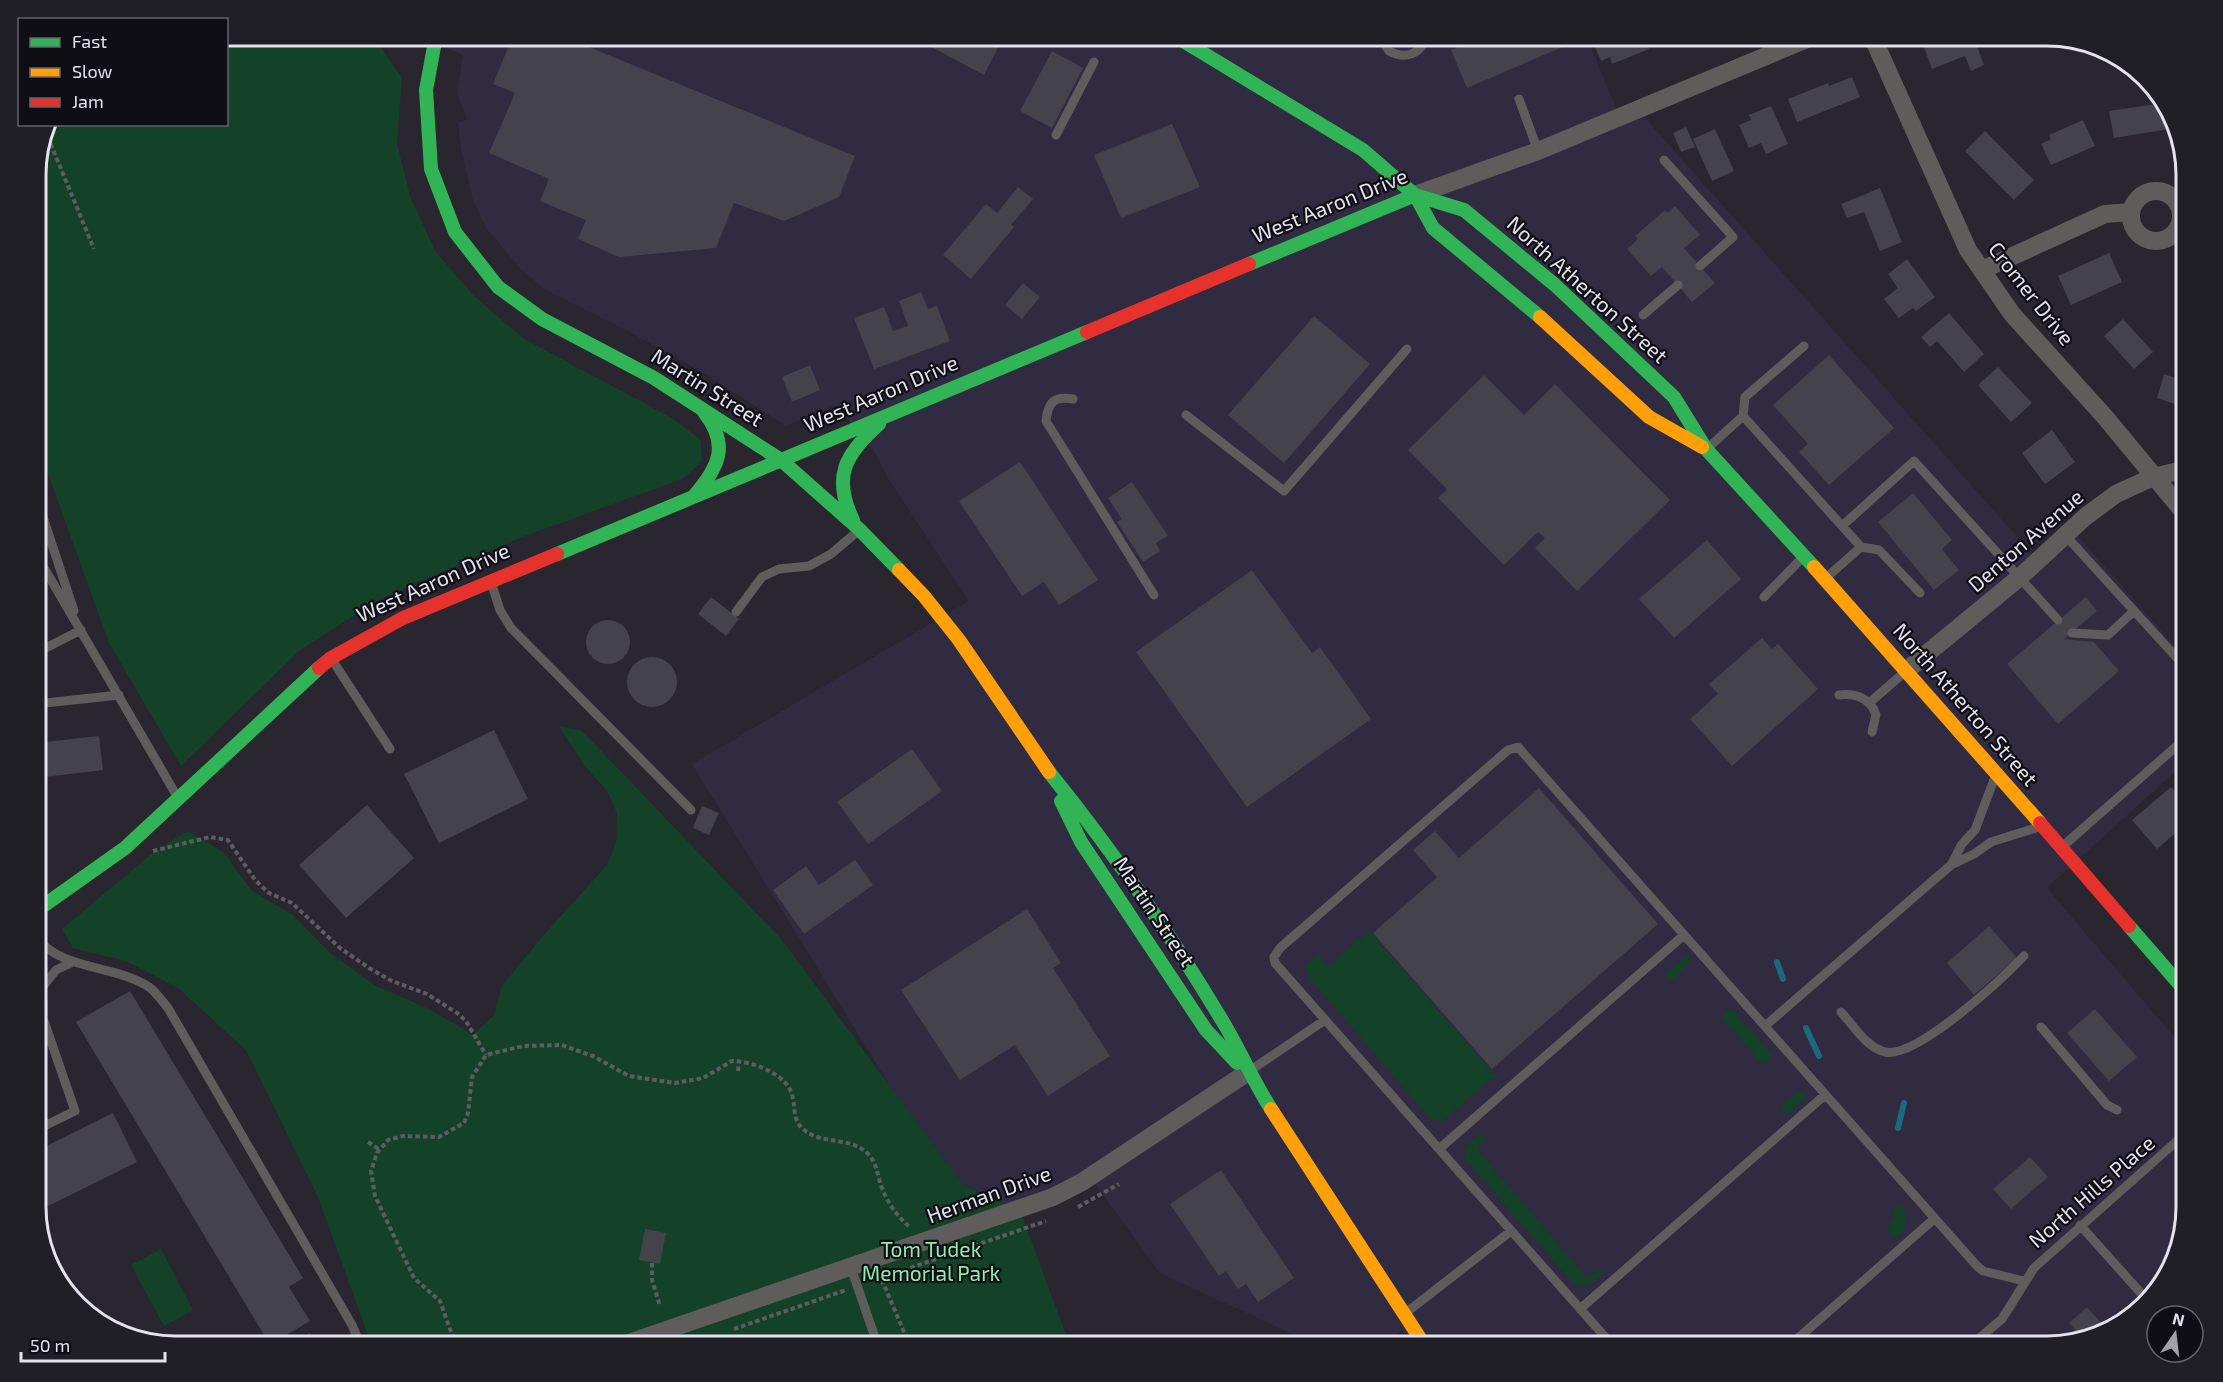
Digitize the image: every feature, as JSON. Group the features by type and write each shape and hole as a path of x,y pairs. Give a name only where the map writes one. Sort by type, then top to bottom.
{"street":[{"name":"Martin Street","path":"434,46 427,75 428,147 437,189 461,241 480,266 516,302 572,336 654,378 781,460 859,529 943,619 1042,763 1081,842 1206,1030 1220,1047 1248,1072 1406,1313 1425,1336"},
{"name":"North Atherton Street","path":"1191,46 1363,150 1415,195 1433,228 1533,310 1649,417 1706,449"},
{"name":"West Aaron Drive","path":"47,903 125,849 277,705 331,658 404,618 490,580 1415,195 1538,151 1790,46"},
{"name":"Cromer Drive","path":"1876,46 1959,231 1982,270 2012,314 2105,417 2176,503"},
{"name":"North Atherton Street","path":"1415,195 1464,210 1555,285 1674,397 1706,449 1805,555 1907,670 2176,980"},
{"path":"1982,270 2106,214 2131,212"},
{"path":"693,497 710,476 719,456 718,432 714,422 698,405"},
{"path":"859,529 843,498 841,475 863,437 889,415"},
{"name":"Denton Avenue","path":"1907,670 2116,495 2153,477 2176,472"},
{"name":"Herman Drive","path":"650,1336 1053,1197 1082,1182 1248,1072"}],"lane":[{"path":"1386,46 1389,51 1405,56 1418,51 1421,46"},
{"path":"1056,135 1094,62"},
{"path":"1519,99 1538,151"},
{"path":"1664,160 1733,237 1700,266"},
{"path":"1643,315 1678,285"},
{"path":"1706,449 1743,416 1745,398 1804,346"},
{"path":"1186,415 1284,491 1407,349"},
{"path":"1073,399 1061,398 1053,401 1047,409 1046,421 1154,595"},
{"path":"1743,416 1861,547 1879,550 1920,593"},
{"path":"1842,526 1914,461 2058,620"},
{"path":"47,529 81,630"},
{"path":"736,612 762,577 779,568 809,566 831,554 859,529"},
{"path":"2066,535 2176,657"},
{"path":"1824,579 1861,547"},
{"path":"1764,597 1805,555"},
{"path":"47,573 179,800"},
{"path":"490,580 500,610 511,628 691,810"},
{"path":"2072,633 2108,635 2134,611"},
{"path":"47,647 81,630"},
{"path":"331,658 390,749"},
{"path":"1869,703 1907,670"},
{"path":"47,703 118,695"},
{"path":"1839,695 1854,695 1869,703 1876,715 1872,732"},
{"path":"1603,1336 1275,963 1276,952 1513,747 1522,750 1934,1219 1983,1271 2024,1281"},
{"path":"2061,848 2176,747"},
{"path":"1951,865 1962,844 1975,830 1996,774"},
{"path":"1765,1026 1951,865 1974,854 1991,842 2042,826"},
{"path":"1439,1149 1684,934"},
{"path":"47,944 73,962 93,965 150,987 168,1008 352,1325 356,1336"},
{"path":"1841,1012 1875,1048 1888,1052 1903,1050 1937,1031 2024,956"},
{"path":"47,981 56,970 73,962"},
{"path":"1248,1072 1325,1020"},
{"path":"2042,1027 2107,1105 2117,1110"},
{"path":"47,1030 75,1110 47,1124"},
{"path":"1580,1309 1825,1095"},
{"name":"North Hills Place","path":"1982,1336 2002,1319 2024,1281 2040,1262 2176,1142"},
{"path":"1800,1336 1934,1219"},
{"path":"2080,1225 2142,1294"},
{"path":"1406,1313 1511,1231"},
{"path":"851,1268 875,1336"}],"path":[{"path":"51,144 94,249"},
{"path":"148,852 210,837 228,840 255,880 266,890 288,899 340,948 369,968 392,981 427,994 457,1013 466,1022 486,1055"},
{"path":"452,1336 442,1304 414,1278 375,1196 371,1171 380,1150 395,1137 439,1137 464,1123 468,1113 472,1077 486,1055 523,1046 561,1046 593,1056 629,1076 675,1083 703,1078 722,1064 739,1061 770,1073 787,1084 793,1097 798,1124 812,1136 850,1144 869,1155 875,1164 887,1200 914,1233"},
{"path":"738,1071 739,1061"},
{"path":"368,1142 380,1150"},
{"path":"652,1263 652,1280 660,1306"},
{"path":"881,1278 906,1336"},
{"path":"726,1331 846,1290"}],"shaded area":[{"path":"442,46 1590,46 1619,115 1637,109 2034,556 2071,528 2176,647 2176,771 2047,888 2176,1039 2175,1223 2167,1256 2150,1285 2126,1309 2097,1326 2048,1336 1407,1336 1402,1331 1395,1336 1296,1336 1160,1273 1090,1177 1020,1210 963,1185 898,1099 692,764 969,601 888,478 874,451 836,405 786,426 707,375 626,330 545,290 519,267 486,228 473,200 461,149 458,122 467,120 457,93 463,55"}],"green space":[{"path":"228,46 380,46 402,78 397,144 410,196 435,251 474,296 524,339 672,418 701,440 702,462 682,479 522,537 382,598 300,650 181,766 109,643 47,471 47,167 56,126 228,126"},
{"name":"Tom Tudek Memorial Park","path":"559,726 582,731 782,940 963,1185 1020,1210 1066,1336 368,1336 318,1197 246,1050 178,988 126,961 73,948 62,929 149,856 187,831 223,852 252,891 293,915 330,953 376,986 427,1008 473,1035 494,1015 502,986 542,937 607,865 616,843 617,813 607,791 584,765"},
{"path":"1369,931 1495,1076 1442,1121 1431,1119 1308,976 1308,963 1318,955 1328,967"},
{"path":"1686,956 1690,963 1674,979 1668,980 1665,975"},
{"path":"1731,1008 1772,1055 1763,1065 1721,1016"},
{"path":"1799,1091 1805,1092 1805,1098 1788,1113 1782,1111 1782,1106"},
{"path":"1481,1133 1486,1139 1476,1148 1587,1278 1599,1269 1602,1274 1587,1286 1574,1284 1466,1160 1465,1148"},
{"path":"1901,1204 1907,1219 1903,1231 1895,1238 1886,1228 1896,1219 1891,1212"},
{"path":"161,1249 193,1310 164,1326 131,1265"}],"building":[{"path":"509,46 586,46 855,156 839,197 784,221 734,203 716,248 619,257 578,239 586,220 540,201 549,179 489,153 515,93 493,84"},
{"path":"929,46 999,46 984,75"},
{"path":"1460,46 1565,46 1467,88 1451,50"},
{"path":"1595,46 1648,46 1649,49 1612,64 1610,57 1601,61"},
{"path":"1923,46 1977,46 1984,65 1971,71 1965,56 1932,69"},
{"path":"1052,51 1083,68 1052,128 1020,111"},
{"path":"1852,77 1860,97 1797,122 1788,99 1828,83 1829,86"},
{"path":"2155,104 2168,129 2114,138 2109,111"},
{"path":"1771,106 1788,144 1766,154 1761,143 1749,148 1739,125 1751,120 1749,115"},
{"path":"2083,120 2095,146 2051,165 2041,144 2051,139 2049,135"},
{"path":"1172,124 1200,187 1121,218 1094,155"},
{"path":"1686,127 1695,147 1681,152 1673,133"},
{"path":"1715,129 1734,171 1712,181 1693,139"},
{"path":"1985,131 2034,180 2014,200 1965,151"},
{"path":"1018,187 1033,199 1011,225 1014,227 971,279 943,255 986,204 997,213"},
{"path":"1880,188 1902,242 1880,251 1864,212 1847,218 1841,204"},
{"path":"1675,206 1700,235 1684,248 1715,283 1692,302 1662,267 1651,276 1627,249 1638,239 1635,236 1665,210 1668,213"},
{"path":"2109,253 2122,282 2071,305 2058,276"},
{"path":"1907,259 1935,297 1916,311 1913,308 1899,318 1884,299 1898,288 1888,274"},
{"path":"1023,283 1040,297 1022,319 1005,305"},
{"path":"921,292 928,309 937,306 950,341 874,369 854,318 884,307 893,331 908,326 899,301"},
{"path":"1949,313 1984,354 1964,372 1937,341 1930,347 1921,337"},
{"path":"1314,316 1370,364 1284,463 1228,415"},
{"path":"2123,319 2153,352 2134,369 2104,336"},
{"path":"1829,355 1894,428 1829,485 1799,452 1808,444 1773,405"},
{"path":"810,365 820,390 792,402 782,377"},
{"path":"1998,367 2032,403 2011,422 1978,385"},
{"path":"2164,374 2176,378 2176,404 2157,398"},
{"path":"1484,375 1524,415 1555,384 1670,500 1577,591 1535,548 1545,538 1538,532 1504,565 1438,498 1447,489 1408,450"},
{"path":"2052,430 2075,462 2045,484 2022,453"},
{"path":"1020,462 1098,580 1059,605 1044,582 1022,596 959,501"},
{"path":"1132,482 1168,536 1156,543 1160,551 1143,562 1117,522 1122,519 1108,498"},
{"path":"1913,493 1952,540 1942,549 1959,570 1934,590 1878,522"},
{"path":"1707,540 1741,579 1674,638 1639,599"},
{"path":"1252,570 1312,653 1320,647 1371,719 1247,807 1136,652"},
{"path":"711,597 739,619 726,636 698,614"},
{"path":"2086,597 2097,611 2064,639 2094,642 2119,671 2058,724 2007,664"},
{"path":"608,620 617,621 624,626 629,633 629,651 624,658 617,663 608,664 599,663 592,658 587,651 586,642 587,633 592,626 599,621"},
{"path":"1762,638 1772,649 1778,644 1818,689 1732,766 1690,719 1718,694 1709,684"},
{"path":"647,657 657,657 670,664 677,677 677,687 670,700 657,707 647,707 638,703 631,696 627,687 627,677 631,668 638,661"},
{"path":"494,730 528,799 439,843 404,774"},
{"path":"99,736 103,770 47,777 47,742"},
{"path":"912,749 942,791 868,844 837,802"},
{"path":"2171,787 2176,793 2176,833 2157,849 2132,820"},
{"path":"1539,788 1658,924 1492,1069 1373,933 1437,877 1413,850 1435,831 1459,858"},
{"path":"367,805 414,858 346,918 299,865"},
{"path":"702,806 719,813 709,835 693,828"},
{"path":"855,860 873,885 804,934 773,890 806,866 819,885"},
{"path":"1027,909 1061,963 1053,968 1110,1056 1048,1096 1015,1045 960,1080 901,990"},
{"path":"1989,926 2017,958 1974,995 1947,963"},
{"path":"130,991 303,1278 289,1287 310,1321 285,1336 265,1336 76,1022"},
{"path":"2095,1009 2137,1057 2109,1081 2067,1033"},
{"path":"113,1113 137,1162 47,1207 47,1146"},
{"path":"2030,1157 2048,1177 2011,1209 1993,1189"},
{"path":"1221,1170 1294,1278 1258,1302 1246,1284 1238,1289 1226,1271 1219,1276 1170,1204"},
{"path":"645,1229 666,1233 660,1264 639,1260"},
{"path":"2087,1307 2101,1324 2077,1332 2069,1323"}],"waterway":[{"path":"1777,962 1783,979"},
{"path":"1806,1028 1819,1056"},
{"path":"1898,1128 1904,1103"}],"traffic: fast":[{"path":"434,46 426,90 431,169 455,232 498,287 542,319 654,378 781,460 859,529 899,570"},
{"path":"1191,46 1363,150 1415,195 1433,228 1540,317"},
{"path":"1249,264 1415,195"},
{"path":"1415,195 1464,210 1555,285 1674,397 1706,449 1814,567"},
{"path":"557,554 1087,332"},
{"path":"694,496 710,475 718,456 717,435 704,412"},
{"path":"853,520 843,491 845,467 850,456 879,424"},
{"path":"47,903 125,848 319,668"},
{"path":"1049,772 1118,862 1162,925 1223,1022 1271,1109"},
{"path":"1061,801 1081,842 1206,1030 1237,1063"},
{"path":"2129,926 2176,980"}],"traffic: slow":[{"path":"1540,317 1649,417 1702,447"},
{"path":"1814,567 2040,823"},
{"path":"899,570 924,596 959,640 1049,772"},
{"path":"1271,1109 1419,1336"}],"traffic: jam":[{"path":"1087,332 1249,264"},
{"path":"319,668 331,658 403,618 557,554"},
{"path":"2040,823 2129,926"}]}
